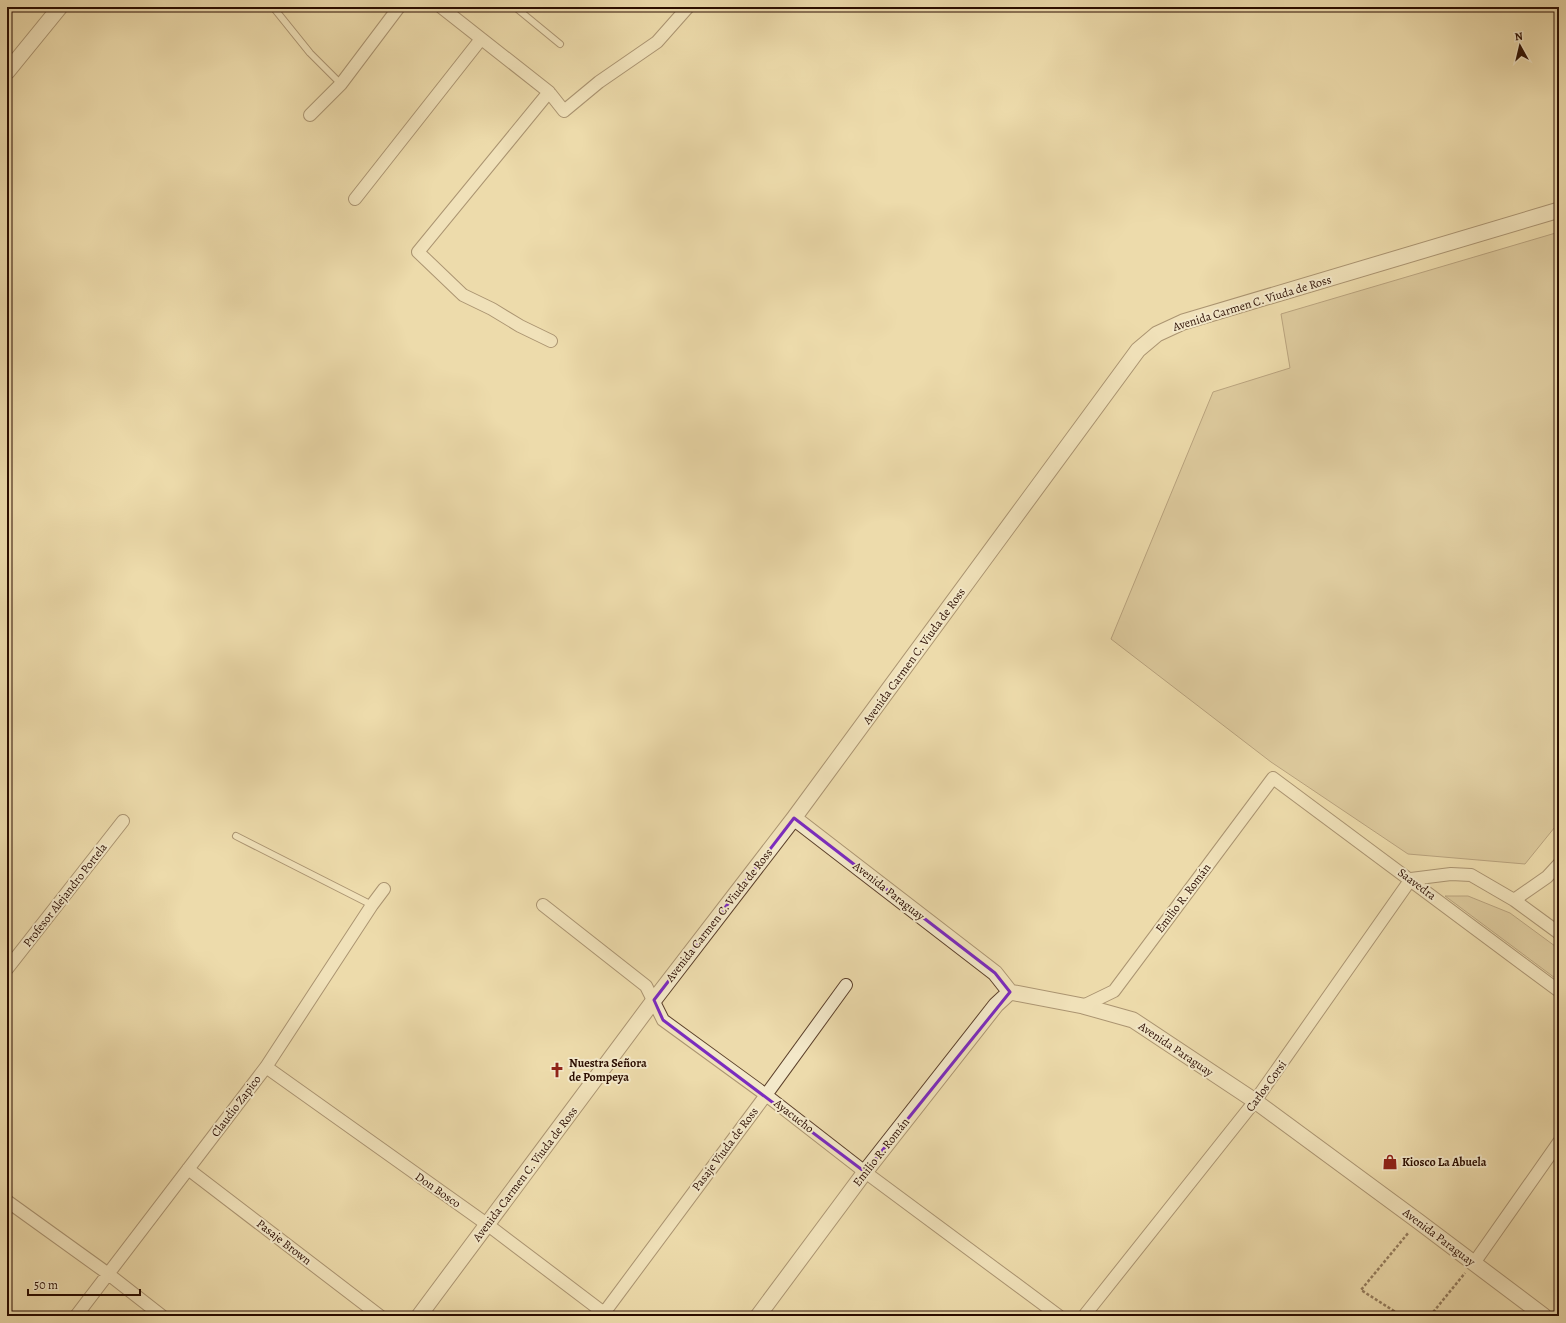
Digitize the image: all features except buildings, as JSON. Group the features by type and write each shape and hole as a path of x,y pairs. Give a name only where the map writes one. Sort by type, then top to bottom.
{"street":[{"path":"7,72 60,7"},
{"path":"310,115 341,84 399,7"},
{"path":"441,7 549,92 564,111 599,82 658,42 688,7"},
{"path":"355,198 481,39"},
{"path":"549,92 418,252 463,295 551,341"},
{"name":"Avenida Carmen C. Viuda de Ross","path":"419,1316 654,1000 794,818 1138,350 1156,334 1183,322 1559,210"},
{"name":"Saavedra","path":"1273,778 1559,991"},
{"name":"Emilio R. Román","path":"1083,1006 1114,991 1273,778"},
{"name":"Avenida Paraguay","path":"794,818 995,973 1010,992 1083,1006 1133,1020 1255,1102 1418,1221 1538,1314"},
{"name":"Profesor Alejandro Portela","path":"7,969 123,821"},
{"path":"1514,900 1547,877 1559,864"},
{"path":"1410,879 1451,874 1471,875 1514,900 1559,933"},
{"name":"Carlos Corsi","path":"1084,1316 1255,1102 1410,879"},
{"name":"Claudio Zapico","path":"76,1316 107,1273 266,1067 384,889"},
{"name":"Ayacucho","path":"543,905 646,986 663,1020 766,1095 865,1172 1059,1316"},
{"name":"Pasaje Viuda de Ross","path":"606,1314 846,985"},
{"name":"Emilio R. Román","path":"758,1316 865,1172 996,1005 1010,992"},
{"name":"Don Bosco","path":"266,1067 488,1225 606,1314"},
{"path":"1474,1263 1559,1142"},
{"name":"Pasaje Brown","path":"188,1169 380,1316"},
{"path":"7,1201 107,1273 162,1316"}],"lane":[{"path":"273,7 310,53 341,84"},
{"path":"515,7 560,44"},
{"path":"236,836 372,905"}],"path":[{"path":"1396,1316 1394,1311 1361,1290 1418,1221"},
{"path":"1430,1316 1474,1263"}],"highlighted area":[{"path":"794,818 995,973 1010,992 865,1172 663,1020 654,1000"}],"shaded area":[{"path":"1559,232 1559,822 1525,864 1408,854 1271,762 1111,639 1213,392 1290,368 1281,314"},
{"path":"1445,896 1468,896 1510,913 1559,949 1559,981"}],"place":[{"name":"Nuestra Señora de Pompeya","path":"557,1070"},
{"name":"Kiosco La Abuela","path":"1390,1162"}]}
